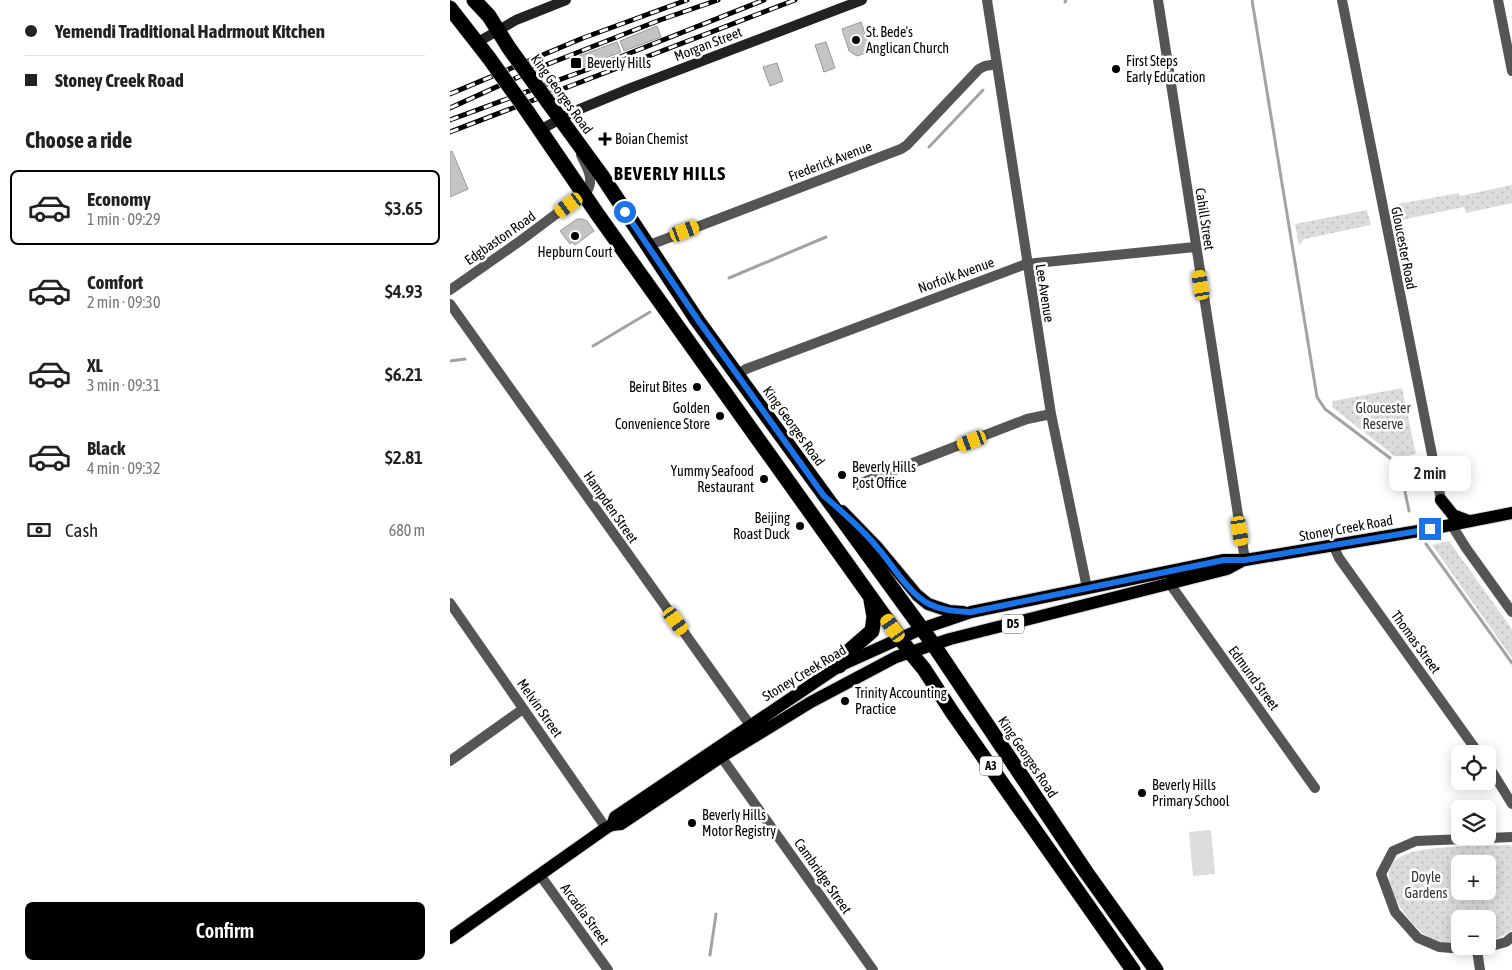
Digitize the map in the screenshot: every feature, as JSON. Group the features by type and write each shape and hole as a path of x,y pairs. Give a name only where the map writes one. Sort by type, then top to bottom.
{"highway":[{"name":"King Georges Road","path":"474,0 489,16 509,48 602,176 647,246 737,375 933,644 1086,872 1156,970"},
{"name":"A3","path":"450,8 478,42 583,194 924,669 1132,970"},
{"path":"838,666 849,651 872,631 874,617 871,596"}],"main road":[{"path":"824,496 847,515 877,546 916,595 928,604 949,611 971,612"},
{"path":"1441,500 1453,515 1469,521"},
{"path":"1432,528 1441,500"},
{"name":"Stoney Creek Road","path":"450,938 609,827 621,824 718,753 750,725 838,666 922,629 971,612 1224,560 1245,560 1432,528 1512,512"},
{"name":"Stoney Creek Road","path":"718,753 896,657 933,644 1227,569 1245,560"}],"street":[{"path":"478,42 516,20 566,0"},
{"name":"Morgan Street","path":"540,130 575,110 862,0"},
{"name":"Lee Avenue","path":"987,0 1050,414 1087,588"},
{"name":"Cahill Street","path":"1158,0 1245,560"},
{"name":"Gloucester Road","path":"1342,0 1441,500"},
{"path":"1498,0 1512,70"},
{"name":"Frederick Avenue","path":"647,246 901,149 978,69 997,64"},
{"path":"571,134 590,178 590,188 583,194"},
{"name":"Edgbaston Road","path":"450,290 583,194"},
{"name":"Norfolk Avenue","path":"737,375 746,368 1026,264 1195,247"},
{"name":"Hampden Street","path":"450,304 750,725"},
{"path":"856,485 1027,419 1050,414"},
{"path":"1451,524 1512,612"},
{"name":"Thomas Street","path":"1333,545 1339,558 1473,745"},
{"name":"Edmund Street","path":"1170,584 1316,788"},
{"name":"Melvin Street","path":"450,604 609,827"},
{"path":"450,761 524,709"},
{"name":"Cambridge Street","path":"718,753 873,970"},
{"path":"1496,779 1512,804"},
{"path":"1451,948 1439,947 1418,938 1395,912 1381,874 1393,851 1416,841 1512,837"},
{"name":"Arcadia Street","path":"540,875 608,970"},
{"path":"1496,945 1506,942 1512,936"},
{"path":"1478,955 1480,970"}],"green space":[{"path":"1512,185 1512,203 1466,213 1464,207 1401,220 1398,204 1459,193 1460,196"},
{"path":"1367,210 1371,225 1304,239 1299,246 1295,224"},
{"name":"Gloucester Reserve","path":"1402,388 1416,454 1397,458 1332,407 1333,401"},
{"path":"1449,541 1512,629 1512,658 1432,545"},
{"path":"1211,830 1215,874 1193,876 1189,832"},
{"name":"Doyle Gardens","path":"1512,846 1512,930 1505,935 1496,938 1496,910 1451,910 1451,943 1437,941 1430,938 1413,924 1397,902 1391,890 1389,878 1390,868 1397,859 1418,851 1449,847"}],"building":[{"name":"St. Bede's Anglican Church","path":"861,22 871,51 857,56 849,51 842,29"},
{"path":"657,26 661,37 624,51 620,41"},
{"path":"617,42 621,52 583,67 579,56"},
{"path":"826,42 835,68 824,72 815,45"},
{"path":"777,63 783,81 770,86 763,67"},
{"path":"452,151 468,189 450,197 450,152"},
{"name":"Hepburn Court","path":"577,219 587,221 594,231 575,245 572,242 570,244 560,231"}],"waterway":[{"path":"1252,0 1317,397 1325,409 1390,458 1401,472 1409,511"},
{"path":"929,147 983,90"},
{"path":"729,278 826,237"},
{"path":"593,346 650,312"},
{"path":"450,361 465,359"},
{"path":"1426,544 1512,663"},
{"path":"710,955 716,914"}],"railway":[{"path":"450,94 583,38 687,0"},
{"path":"450,108 538,68 660,20 718,0"},
{"path":"450,120 605,63 764,0"},
{"path":"450,132 795,0"}],"place":[{"name":"St. Bede's Anglican Church","path":"856,40"},
{"name":"Beverly Hills","path":"576,63"},
{"name":"First Steps Early Education","path":"1116,69"},
{"name":"Boian Chemist","path":"605,139"},
{"name":"Hepburn Court","path":"575,236"},
{"name":"Beirut Bites","path":"697,387"},
{"name":"Golden Convenience Store","path":"720,416"},
{"name":"Beverly Hills Post Office","path":"842,475"},
{"name":"Yummy Seafood Restaurant","path":"764,479"},
{"name":"Beijing Roast Duck","path":"800,526"},
{"name":"Trinity Accounting Practice","path":"845,701"},
{"name":"Beverly Hills Primary School","path":"1142,793"},
{"name":"Beverly Hills Motor Registry","path":"692,823"}],"district":[{"name":"BEVERLY HILLS","path":"670,173"}],"route":[{"path":"625,212 698,320 824,496 847,515 877,546 916,595 928,604 949,611 971,612 1224,560 1245,560 1430,529"}]}
